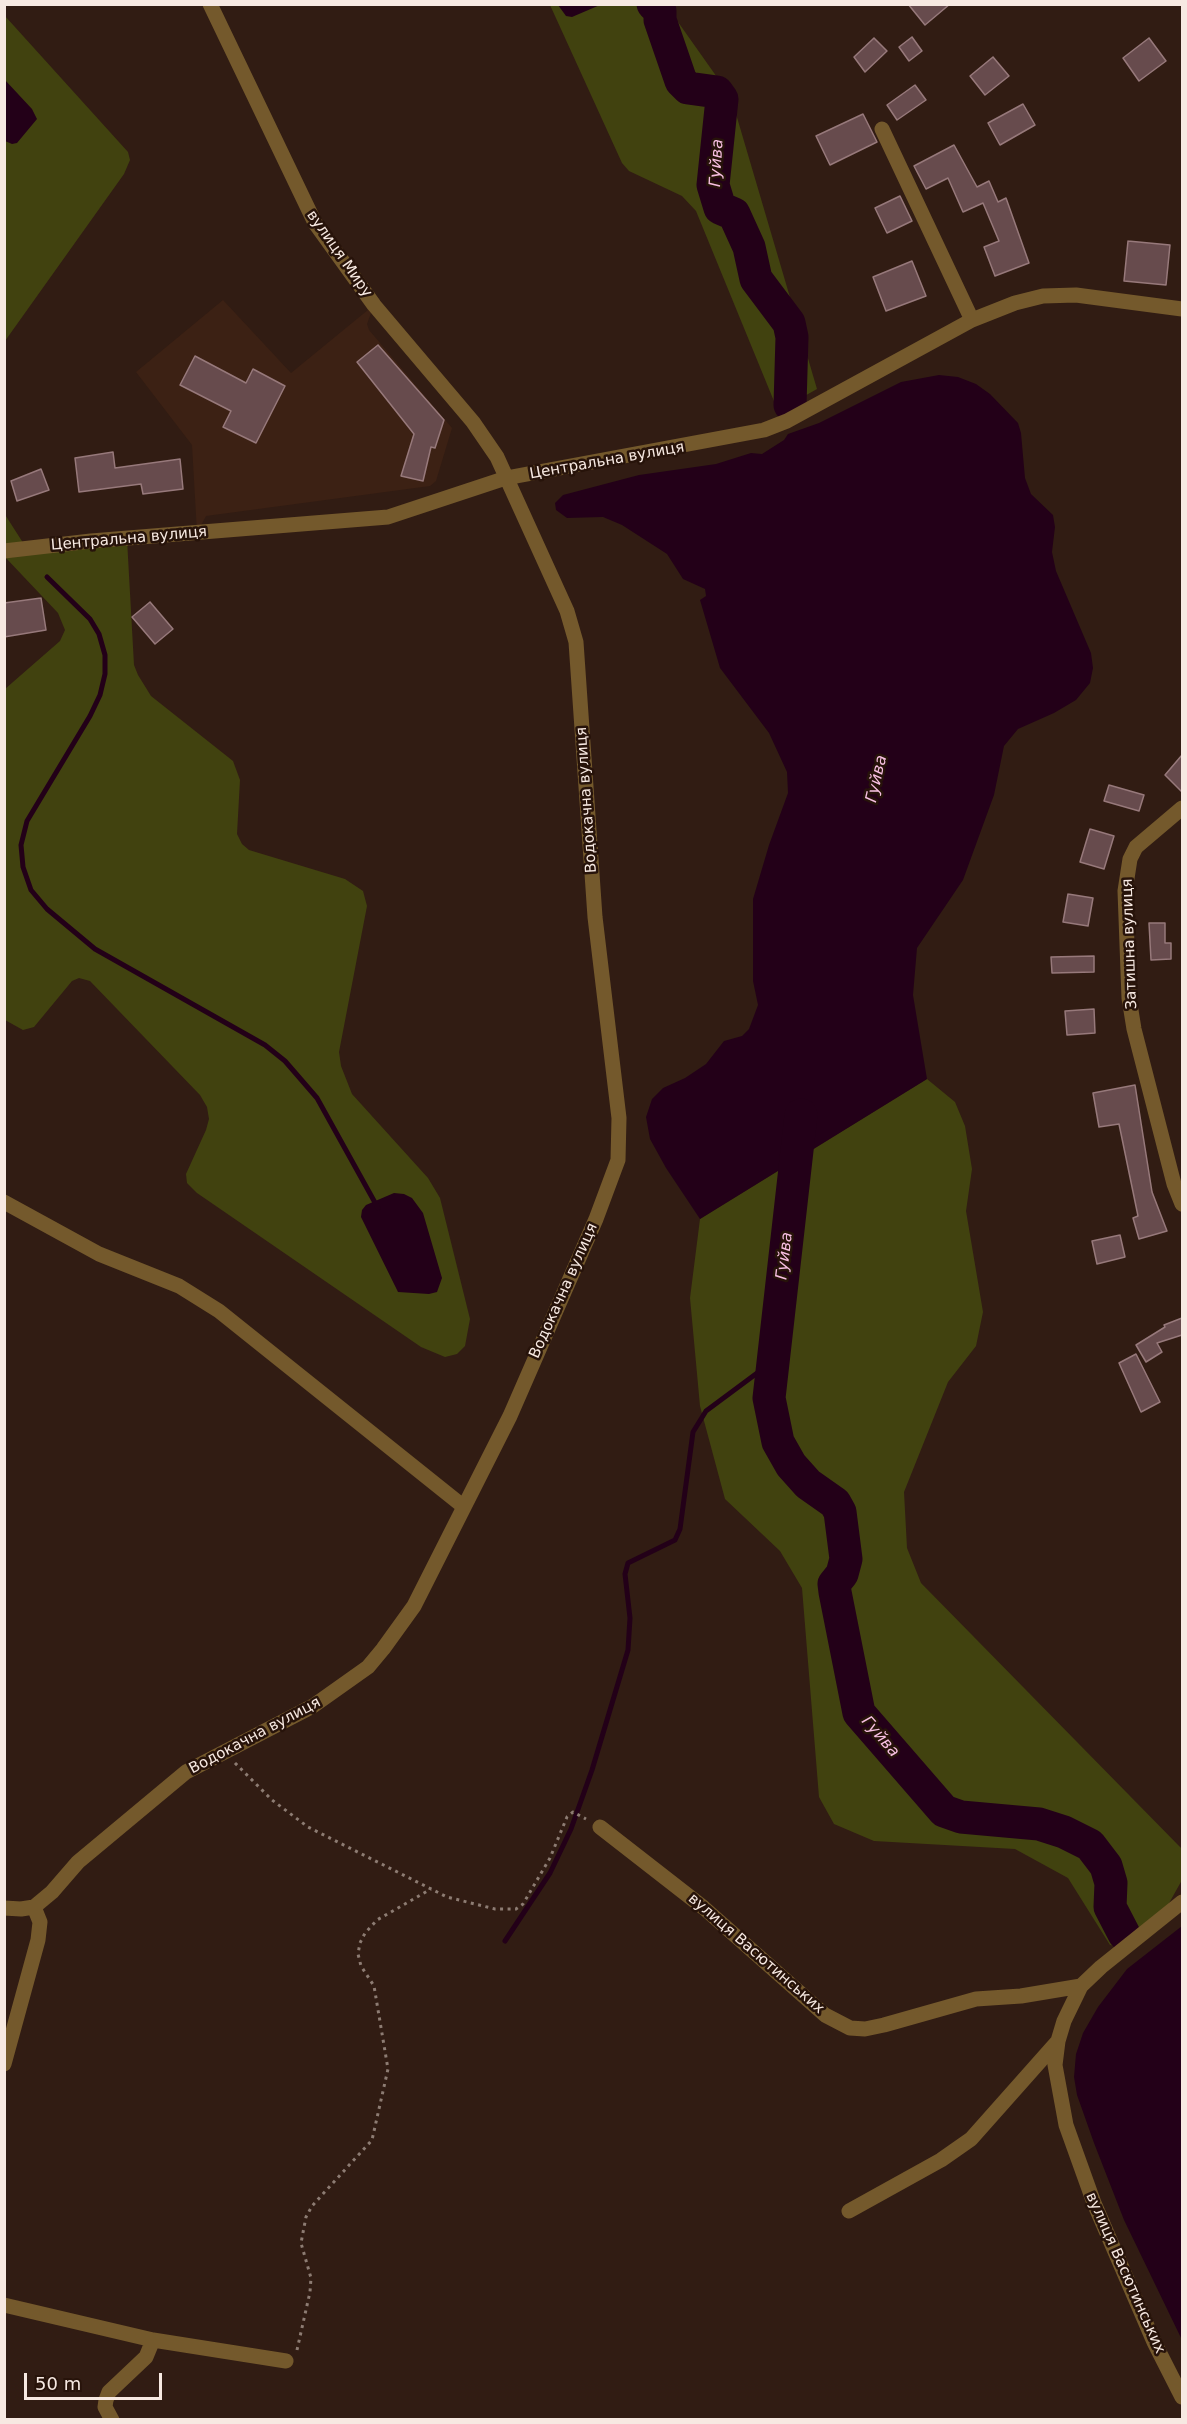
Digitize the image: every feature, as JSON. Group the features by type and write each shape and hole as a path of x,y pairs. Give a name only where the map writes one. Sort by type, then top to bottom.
{"street":[{"name":"вулиця Миру","path":"210,4 315,223 374,305 473,422 497,457 506,478"},
{"path":"882,129 972,320"},
{"name":"Центральна вулиця","path":"4,551 91,541 372,520 403,513 506,478 764,430 787,421 972,320 1015,303 1053,295 1107,298 1182,309"},
{"name":"Водокачна вулиця","path":"34,1907 104,1839 186,1773 224,1751 314,1706 368,1667 414,1606 510,1416 597,1219 618,1160 619,1118 595,917 576,642 567,611 506,478"},
{"name":"Затишна вулиця","path":"1182,808 1136,847 1126,878 1125,891 1129,998 1134,1029 1174,1184 1182,1204"},
{"path":"4,1202 99,1254 179,1286 219,1311 464,1507"},
{"name":"вулиця Васютинських","path":"600,1827 712,1915 825,2015 850,2028 865,2029 884,2025 976,1999 1022,1996 1082,1986"},
{"path":"1082,1986 1101,1967 1182,1902"},
{"path":"4,1908 21,1910 34,1907 40,1922 38,1940 4,2064"},
{"name":"вулиця Васютинських","path":"1082,1986 1071,2003 1058,2041 1055,2065 1058,2091 1078,2162 1124,2276 1182,2397"},
{"name":"вулиця Васютинських","path":"849,2211 941,2160 971,2139 1058,2041"},
{"path":"4,2305 153,2340 286,2361"},
{"path":"112,2420 105,2407 105,2400 109,2392 146,2356 153,2340"}],"path":[{"path":"224,1751 272,1800 308,1827 457,1901 495,1909 516,1909 532,1890 550,1858 567,1817 573,1812 580,1815"},
{"path":"286,2361 290,2359 299,2344 310,2292 311,2278 302,2243 306,2217 312,2206 372,2140 388,2069 374,1986 361,1966 358,1954 360,1943 365,1933 377,1920 431,1889"}],"shaded area":[{"path":"550,5 666,5 731,97 817,389 778,411 696,211 682,196 629,171 622,163"},
{"path":"5,16 128,152 130,160 124,174 5,341"},
{"path":"223,300 291,373 374,305 367,324 369,330 452,428 436,481 430,486 206,516 197,533 192,445 136,372"},
{"path":"4,513 27,549 127,539 134,665 151,696 233,761 240,780 237,834 242,844 249,850 345,879 363,891 367,906 339,1052 341,1066 352,1094 428,1178 440,1198 470,1319 465,1346 457,1354 445,1357 421,1347 197,1193 187,1183 186,1174 209,1119 207,1107 200,1095 90,981 79,978 72,981 34,1027 23,1030 5,1020 5,689 60,641 65,630 58,613 5,557"},
{"path":"927,1079 955,1102 965,1126 972,1169 966,1211 983,1312 976,1346 948,1382 904,1492 907,1548 921,1583 1182,1849 1182,1880 1168,1905 1116,1946 1110,1945 1068,1878 1015,1849 874,1841 834,1824 819,1797 802,1588 780,1551 725,1499 700,1406 690,1298 700,1219"}],"water":[{"path":"558,5 600,5 572,17 566,16"},
{"path":"5,80 32,109 37,119 17,143 12,144 5,141"},
{"path":"939,375 958,377 976,384 990,394 1018,423 1025,478 1031,494 1053,515 1055,527 1052,552 1056,571 1091,653 1093,668 1090,683 1076,700 1018,729 1004,746 994,795 963,880 917,948 913,995 927,1079 700,1219 666,1168 650,1139 646,1117 652,1099 663,1088 685,1078 706,1064 724,1041 742,1036 749,1029 758,1005 753,981 753,899 788,793 787,772 769,733 720,668 700,600 706,596 705,589 683,579 667,554 622,525 603,517 567,518 556,510 555,503 563,495 639,475 716,464 751,453 762,454 784,440 788,434 819,423 901,382"},
{"path":"394,1193 412,1198 423,1213 442,1278 437,1292 429,1294 398,1292 361,1217 366,1205"},
{"path":"1182,1926 1182,2340 1124,2220 1077,2095 1074,2077 1076,2054 1083,2033 1098,2007 1127,1969"}],"building":[{"path":"908,4 950,4 925,25"},
{"path":"912,37 922,51 909,61 899,47"},
{"path":"874,38 887,51 865,72 854,57"},
{"path":"1149,38 1166,61 1139,81 1123,58"},
{"path":"993,57 1009,76 985,95 970,76"},
{"path":"915,85 926,100 897,120 887,105"},
{"path":"1023,104 1035,125 1000,145 988,123"},
{"path":"863,114 877,142 830,165 816,136"},
{"path":"954,145 977,187 989,181 998,202 1006,198 1029,263 995,276 984,247 999,241 983,203 963,212 948,178 926,189 914,166"},
{"path":"900,196 912,221 887,233 875,208"},
{"path":"1128,241 1170,245 1166,285 1124,281"},
{"path":"912,261 926,296 886,311 873,277"},
{"path":"378,345 444,420 435,448 431,447 423,481 401,476 414,434 357,362"},
{"path":"195,356 246,383 253,369 285,386 256,443 223,427 231,411 180,385"},
{"path":"113,452 115,468 180,459 183,489 143,494 141,484 79,492 75,458"},
{"path":"41,469 49,490 17,501 11,481"},
{"path":"41,598 46,630 4,637 4,603"},
{"path":"150,602 173,629 155,644 132,617"},
{"path":"1182,755 1182,792 1165,775"},
{"path":"1109,785 1144,795 1139,811 1104,801"},
{"path":"1090,829 1114,836 1104,869 1080,862"},
{"path":"1068,894 1093,898 1088,926 1063,922"},
{"path":"1149,923 1165,923 1165,943 1171,943 1171,959 1151,960"},
{"path":"1094,956 1094,972 1052,973 1051,957"},
{"path":"1094,1009 1095,1033 1067,1035 1065,1011"},
{"path":"1135,1085 1152,1192 1167,1231 1139,1239 1133,1218 1138,1216 1119,1124 1099,1127 1093,1093"},
{"path":"1120,1235 1125,1257 1097,1264 1092,1241"},
{"path":"1182,1318 1182,1335 1157,1343 1162,1352 1146,1362 1136,1345 1165,1327 1164,1325"},
{"path":"1136,1354 1160,1402 1141,1412 1119,1363"}],"waterway":[{"name":"Гуйва","path":"653,4 660,11 660,20 681,81 688,88 717,92 722,99 713,185 720,208 734,214 749,247 756,279 789,323 792,337 790,405"},
{"path":"47,577 90,619 99,634 105,655 105,674 100,695 90,716 27,821 21,845 23,867 31,890 47,909 95,949 265,1045 285,1061 317,1098 378,1208"},
{"name":"Гуйва","path":"801,1115 769,1398 778,1442 791,1465 808,1484 835,1503 840,1512 846,1559 842,1574 834,1584 859,1713 944,1811 961,1817 1039,1824 1064,1832 1090,1845 1106,1866 1111,1883 1110,1907 1124,1934"},
{"path":"505,1941 550,1873 571,1829 592,1770 628,1650 630,1618 625,1574 628,1563 675,1540 680,1529 693,1432 706,1411 772,1362"}]}
